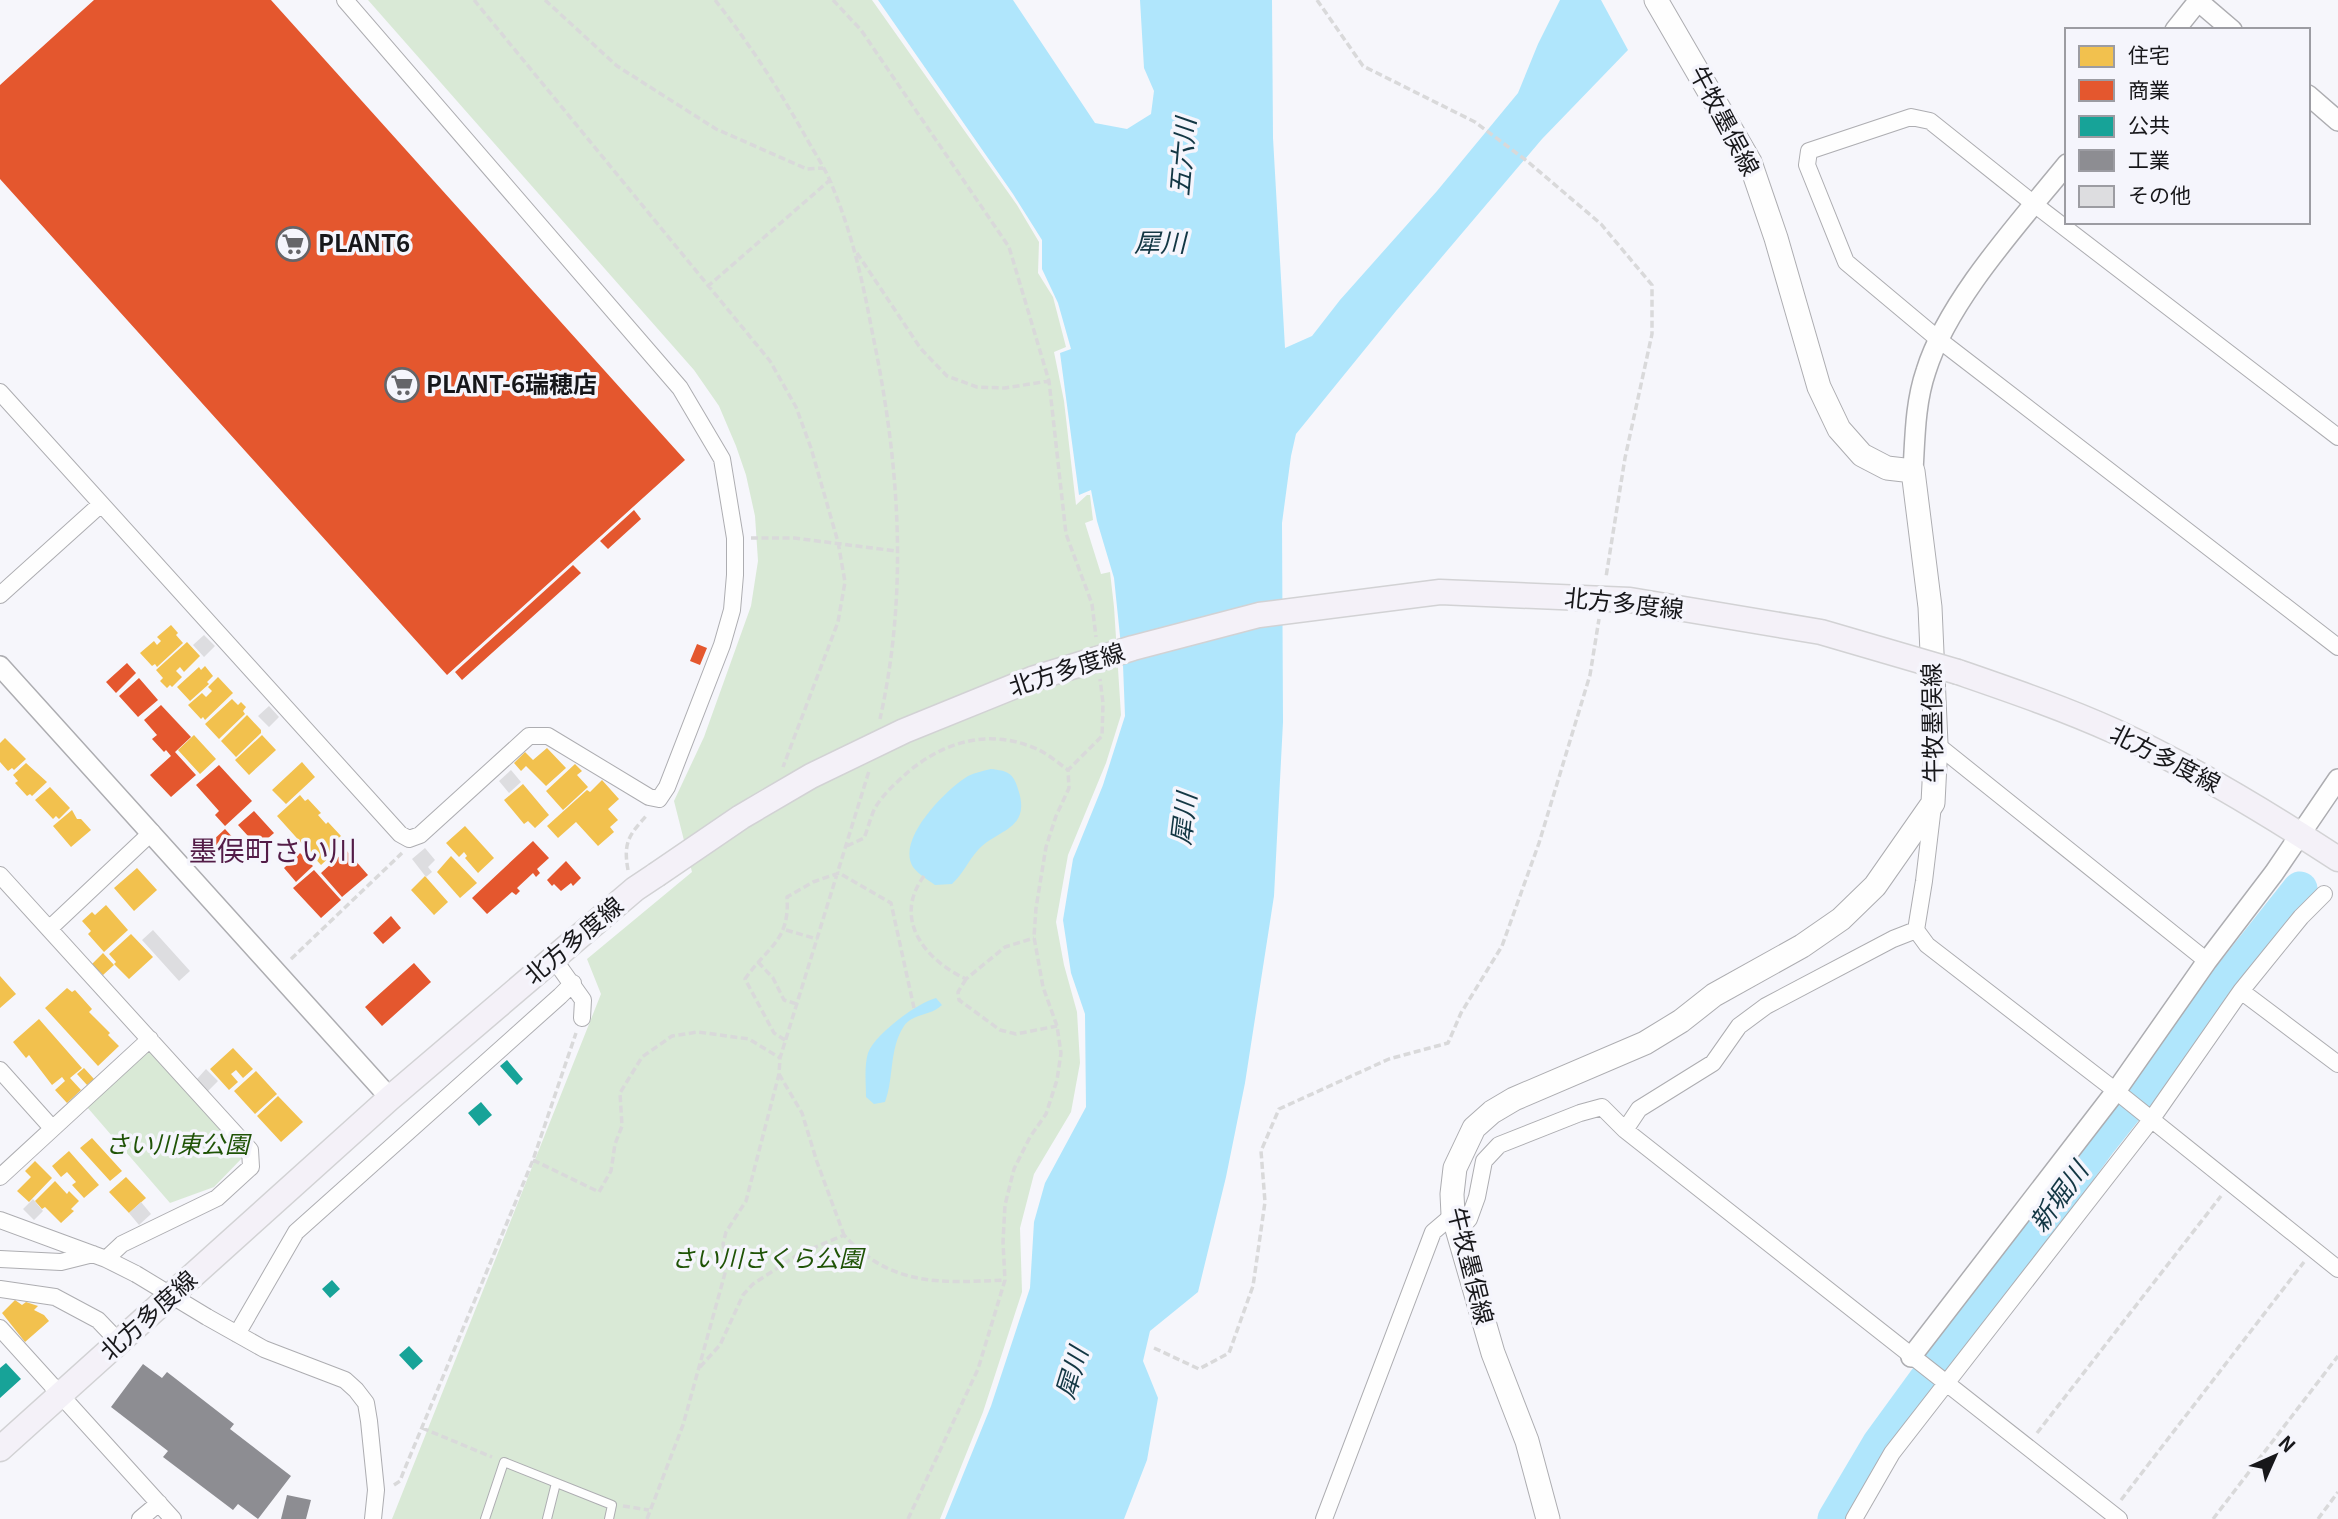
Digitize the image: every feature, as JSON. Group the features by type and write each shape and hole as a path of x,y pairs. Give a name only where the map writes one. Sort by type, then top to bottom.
{"main road":[{"name":"牛牧墨俣線","path":"1548,1519 1527,1441 1493,1353 1455,1224 1452,1194 1455,1168 1474,1128 1492,1112 1514,1099 1645,1043 1681,1021 1714,995 1812,939 1841,919 1875,886 1933,803 1936,744 1930,607 1913,471 1887,468 1862,455 1839,429 1819,387 1776,238 1750,162 1656,0"},
{"name":"北方多度線","path":"0,1449 390,1098 553,958 635,889 741,817 811,776 904,731 1032,679 1133,648 1259,615 1440,592 1630,600 1821,632 1958,672 2027,696 2113,731 2172,759 2338,859"}],"street":[{"path":"0,392 400,834 409,839 420,835 529,736 548,736 649,797 659,799 667,786 729,621 733,598 735,538 722,459 680,388 345,0"},
{"path":"2177,28 2198,0 2230,28"},
{"path":"2310,97 2338,121"},
{"path":"2338,437 1930,121 1911,117 1809,151 1807,165 1846,262 1938,339 2338,647"},
{"path":"1913,471 1917,412 1925,372 1938,339 1976,278 2065,166"},
{"path":"0,595 101,504"},
{"path":"0,666 390,1098"},
{"path":"1936,744 2207,961"},
{"path":"1917,1362 2120,1094 2207,961 2301,835 2338,779"},
{"path":"1933,803 1916,930 1927,945 2120,1094 2338,1269"},
{"path":"49,929 152,832"},
{"path":"0,875 250,1150 251,1167 217,1198 99,1257 61,1262 0,1259"},
{"path":"1854,1519 1892,1453 1943,1381 2241,991 2301,917 2324,894"},
{"path":"1625,1130 1639,1109 1713,1063 1739,1026 1766,1006 1893,939 1916,930"},
{"path":"553,958 583,1000 582,1018"},
{"path":"236,1334 296,1232 573,983"},
{"path":"2241,991 2338,1064"},
{"path":"0,1177 150,1039"},
{"path":"0,1070 52,1128"},
{"path":"1324,1519 1433,1232 1469,1219 1477,1197 1484,1161 1499,1145 1602,1107 1625,1130 2115,1516"},
{"path":"0,1220 99,1257 136,1275 264,1349 345,1380 366,1403 376,1490 373,1519"},
{"path":"1,1295 55,1297 97,1320 120,1343"},
{"path":"0,1328 173,1519"},
{"path":"141,1519 159,1503"}],"lane":[{"path":"485,1519 504,1462 612,1505 608,1519"},
{"path":"547,1519 556,1483"}],"path":[{"path":"474,0 770,361 796,407 811,448 838,542 845,582 838,622 782,768"},
{"path":"545,0 617,66 716,128 807,169 823,168"},
{"path":"833,0 861,30 1009,247 1049,381 1066,534 1092,604 1096,641"},
{"path":"1317,0 1363,66 1475,122 1527,161 1601,224 1652,285 1652,334 1625,458 1605,580"},
{"path":"707,287 830,180"},
{"path":"856,252 921,349 947,376 986,388 1049,381"},
{"path":"735,538 794,538 897,551"},
{"path":"1154,1348 1199,1369 1230,1353 1252,1286 1265,1202 1261,1151 1279,1109 1389,1059 1448,1043 1461,1013 1502,946 1530,869 1590,675 1601,607"},
{"path":"908,1519 978,1369 1005,1280 1005,1205 1014,1169 1030,1137 1046,1114 1057,1080 1061,1053 1057,1026 1043,987 1034,937 1036,908 1046,847 1056,816 1069,789 1068,770 1102,736 1103,703 1100,678"},
{"path":"847,846 864,838 876,808 891,787 920,761 960,741 1002,738 1046,754 1068,770"},
{"path":"635,889 629,876 625,851 633,830 659,799"},
{"path":"277,972 401,854 409,839"},
{"path":"785,1041 774,1032 745,979 785,929 788,917 787,897 813,882 839,873 891,903 914,1008"},
{"path":"924,876 915,889 911,903 912,922 920,942 933,959 948,971 966,979"},
{"path":"785,929 817,939"},
{"path":"1034,937 1004,947 966,979 958,992 959,1000 1000,1030 1016,1034 1057,1026"},
{"path":"757,961 773,978 784,1000 797,1004"},
{"path":"376,1490 388,1489 400,1481 533,1160 582,1018"},
{"path":"533,1160 599,1192 611,1171 615,1144 622,1126 620,1093 642,1057 672,1036 698,1032 749,1039 780,1058"},
{"path":"779,1074 802,1113 844,1235 860,1252 884,1268 930,1282 1005,1280"},
{"path":"2026,1447 2231,1183"},
{"path":"698,1368 720,1345 743,1295 753,1284 799,1254 844,1235"},
{"path":"2115,1516 2314,1250"},
{"path":"2213,1519 2338,1356"},
{"path":"422,1427 504,1462"},
{"path":"2318,1519 2338,1492"},
{"path":"612,1505 649,1510"}],"green space":[{"name":"さい川さくら公園","path":"368,0 872,0 1017,205 1039,242 1038,273 1053,297 1066,347 1054,352 1064,401 1076,505 1090,495 1093,520 1085,523 1101,574 1110,572 1121,715 1106,763 1068,855 1056,922 1077,1012 1080,1063 1071,1112 1034,1174 1020,1228 1022,1292 983,1412 940,1519 392,1519 601,994 587,959 692,872 674,801 704,737 751,606 758,561 755,516 746,475 719,406 694,370"},
{"name":"さい川東公園","path":"150,1050 245,1155 214,1187 170,1203 87,1107"}],"water":[{"name":"犀川","path":"878,0 1013,0 1095,123 1127,129 1151,114 1154,91 1144,68 1140,0 1272,0 1273,138 1285,348 1312,336 1518,93 1560,0 1601,0 1628,50 1542,139 1296,434 1282,523 1283,722 1274,896 1245,1083 1198,1292 1150,1331 1143,1361 1158,1398 1147,1460 1124,1519 945,1519 991,1406 1030,1288 1034,1222 1045,1183 1086,1107 1085,1014 1071,973 1063,920 1073,859 1103,785 1125,716 1123,665 1114,578 1091,490 1079,495 1060,353 1071,349 1058,303 1042,269 1042,240"},
{"path":"991,769 1005,772 1014,779 1021,803 1017,821 978,850 952,884 935,885 913,867 909,856 916,831 935,805 956,785 971,775"},
{"path":"936,998 942,1005 938,1009 912,1019 904,1026 896,1044 885,1102 874,1104 866,1097 866,1063 872,1045 898,1020"}],"building: 住宅":[{"path":"171,625 183,643 157,667 155,664 152,666 140,653 154,641 157,645 161,641 157,637"},
{"path":"187,642 200,656 184,672 180,667 176,671 182,677 172,687 170,685 167,688 160,681 163,678 156,670"},
{"path":"205,666 213,676 207,682 209,684 190,701 177,687 199,667 201,670"},
{"path":"218,677 233,693 205,720 203,717 201,719 188,705 202,693 206,697 212,691 208,687"},
{"path":"232,699 238,705 241,702 246,707 243,711 245,714 219,739 205,724"},
{"path":"247,715 261,733 236,757 221,741"},
{"path":"194,735 216,759 200,774 178,750"},
{"path":"262,735 276,750 249,775 235,760"},
{"path":"5,738 26,759 14,770 12,768 8,771 0,762 0,743"},
{"path":"547,748 566,768 546,786 526,766 521,771 514,763 525,752 533,760"},
{"path":"302,762 315,777 286,804 272,790"},
{"path":"26,763 47,782 32,796 27,796 15,783 18,781 13,775"},
{"path":"575,764 582,771 577,775 588,787 563,810 546,791"},
{"path":"602,780 619,799 608,809 618,820 610,827 614,832 598,846 576,822 558,838 547,826"},
{"path":"523,784 549,815 535,828 528,821 524,824 504,800"},
{"path":"50,787 70,808 59,819 56,816 53,819 35,800"},
{"path":"300,795 305,801 308,799 321,813 318,815 341,836 339,838 344,844 321,865 277,816"},
{"path":"72,810 77,819 81,819 91,830 71,847 53,826"},
{"path":"465,826 494,858 478,873 465,858 467,856 464,852 459,857 446,843"},
{"path":"451,856 477,883 460,898 437,872"},
{"path":"137,868 157,890 134,911 114,888"},
{"path":"425,876 448,902 434,915 411,890"},
{"path":"106,905 128,930 104,952 88,934 91,931 82,921 92,912 95,915"},
{"path":"131,934 153,957 129,979 114,964 116,962 109,954"},
{"path":"103,953 114,965 103,975 92,964"},
{"path":"0,976 16,994 0,1008"},
{"path":"67,988 72,992 75,990 92,1009 89,1012 119,1046 98,1066 45,1008"},
{"path":"39,1019 82,1068 70,1078 81,1090 67,1103 55,1090 65,1081 62,1077 52,1085 29,1055 26,1058 13,1042"},
{"path":"233,1048 253,1069 243,1078 236,1070 231,1074 238,1082 229,1090 210,1069"},
{"path":"84,1068 94,1079 87,1085 77,1074"},
{"path":"256,1071 277,1094 255,1114 234,1091"},
{"path":"278,1096 303,1122 281,1142 257,1116"},
{"path":"92,1138 122,1171 110,1181 80,1148"},
{"path":"69,1151 99,1185 84,1198 72,1185 76,1182 67,1172 61,1177 52,1166"},
{"path":"35,1161 52,1178 29,1202 17,1191 31,1177 25,1171"},
{"path":"126,1177 146,1198 129,1213 109,1192"},
{"path":"55,1181 67,1194 69,1191 79,1201 71,1209 74,1211 61,1223 35,1201"},
{"path":"15,1300 22,1305 26,1302 38,1306 34,1310 49,1321 25,1342 2,1313"}],"building: 商業":[{"name":"PLANT-6瑞穂店","path":"94,0 271,0 685,460 447,675 0,179 0,85"},
{"path":"634,510 641,519 608,549 600,541"},
{"path":"573,565 581,573 462,680 455,672"},
{"path":"697,644 707,648 700,665 690,661"},
{"path":"127,663 136,673 116,693 106,682"},
{"path":"139,678 158,700 138,717 119,696"},
{"path":"161,705 191,737 175,752 196,775 171,797 150,775 171,756 152,739 157,735 144,720"},
{"path":"219,765 252,801 225,826 215,815 219,811 196,785"},
{"path":"254,811 274,833 258,847 238,825"},
{"path":"225,829 236,841 221,855 210,843"},
{"path":"533,841 549,858 537,869 540,873 536,877 533,873 517,888 520,891 516,895 512,892 487,914 472,898"},
{"path":"346,850 368,875 342,897 321,873"},
{"path":"300,853 313,866 296,882 284,868"},
{"path":"566,861 581,878 573,886 571,883 561,891 547,880"},
{"path":"314,870 341,900 321,918 293,888"},
{"path":"391,916 401,928 383,944 373,933"},
{"path":"414,963 431,982 382,1026 365,1007"}],"building: 公共":[{"path":"507,1060 523,1079 517,1085 500,1066"},
{"path":"481,1102 492,1115 479,1126 468,1113"},
{"path":"332,1280 340,1289 330,1298 322,1289"},
{"path":"409,1346 423,1361 413,1370 399,1355"},
{"path":"6,1363 21,1379 0,1398 0,1368"}],"building: 工業":[{"path":"143,1364 162,1378 167,1372 234,1424 230,1429 291,1476 258,1519 238,1504 233,1510 163,1457 168,1451 111,1407"},
{"path":"287,1495 311,1500 306,1519 281,1519"}],"building: その他":[{"path":"204,635 215,646 204,657 193,645"},
{"path":"269,706 279,717 269,727 258,716"},
{"path":"511,770 521,782 509,793 499,781"},
{"path":"425,848 435,860 428,867 432,872 426,877 412,859"},
{"path":"153,930 190,971 179,981 142,940"},
{"path":"206,1069 218,1081 208,1091 197,1079"},
{"path":"33,1199 43,1211 34,1220 23,1209"},
{"path":"141,1202 151,1214 139,1225 129,1213"}],"waterway":[{"name":"新堀川","path":"1835,1519 1880,1443 2100,1141 2300,889"}],"place":[{"name":"PLANT6","path":"293,244"},
{"name":"PLANT-6瑞穂店","path":"402,385"}],"district":[{"name":"墨俣町さい川","path":"273,851"}],"water label":[{"name":"五六川","path":"1183,157"}]}
